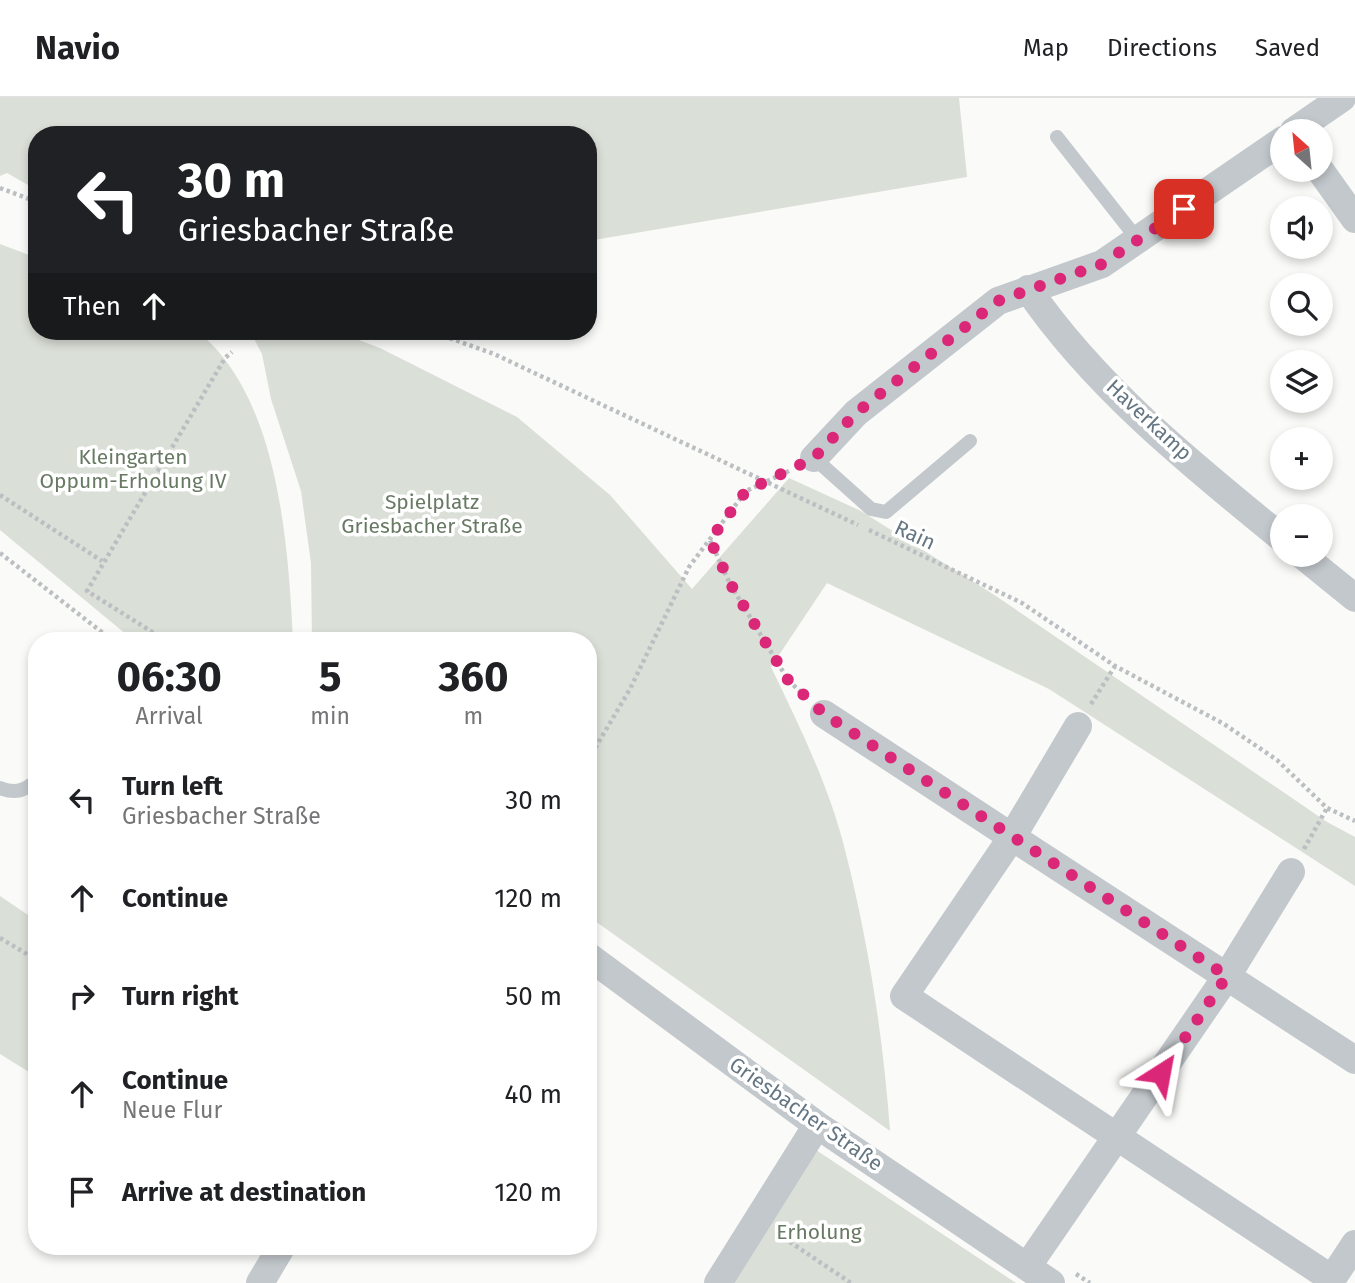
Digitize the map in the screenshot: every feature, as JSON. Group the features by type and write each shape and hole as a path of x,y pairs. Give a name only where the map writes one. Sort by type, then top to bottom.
{"street":[{"path":"1311,119 1342,98"},
{"path":"814,458 856,413 998,301 1102,264 1270,149"},
{"path":"1329,182 1355,219"},
{"name":"Haverkamp","path":"1028,289 1055,330 1134,409 1270,528"},
{"path":"1316,567 1355,598"},
{"path":"824,714 1355,1060"},
{"path":"1078,726 1012,837 904,996 1331,1281 1355,1244"},
{"path":"1022,1275 1227,976 1291,872"},
{"name":"Griesbacher Straße","path":"597,963 1022,1275 1051,1283"},
{"path":"718,1283 817,1125"},
{"path":"260,1283 277,1255"}],"lane":[{"path":"1057,137 1138,240"},
{"path":"814,458 872,509 886,512 970,441"},
{"path":"0,788 13,793 28,787"}],"path":[{"path":"0,188 28,199"},
{"name":"Rain","path":"455,340 494,354 1022,603 1115,666 1224,724 1276,760 1326,808 1355,821"},
{"path":"152,632 87,591 102,561 225,358 232,352"},
{"path":"597,744 629,689 689,567 746,491 814,458"},
{"path":"0,495 102,561"},
{"path":"710,540 730,583 788,680 824,714"},
{"path":"0,553 103,632"},
{"path":"1078,726 1115,666"},
{"path":"1291,872 1326,808"},
{"path":"0,938 28,955"},
{"path":"757,1220 851,1283"}],"green space":[{"path":"0,98 959,98 967,177 597,239 597,126 28,126 28,185 7,173 0,176"},
{"name":"Kleingarten Oppum-Erholung IV","path":"0,244 28,255 28,340 206,340 224,359 246,393 262,432 274,474 282,517 292,632 123,632 0,530"},
{"name":"Spielplatz Griesbacher Straße","path":"255,340 359,340 517,417 610,495 692,589 789,478 861,511 996,596 1327,822 1355,837 1355,886 1049,689 827,583 771,667 821,777 844,846 873,987 890,1131 597,922 597,632 312,632 311,563 301,491 271,399 262,354"},
{"path":"0,896 28,915 28,1071 0,1054"},
{"name":"Erholung","path":"813,1148 1016,1283 731,1283"}],"route":[{"path":"1161,1073 1227,976 824,714 788,680 751,614 730,583 710,540 746,491 814,458 856,413 998,301 1102,264 1184,209"}]}
